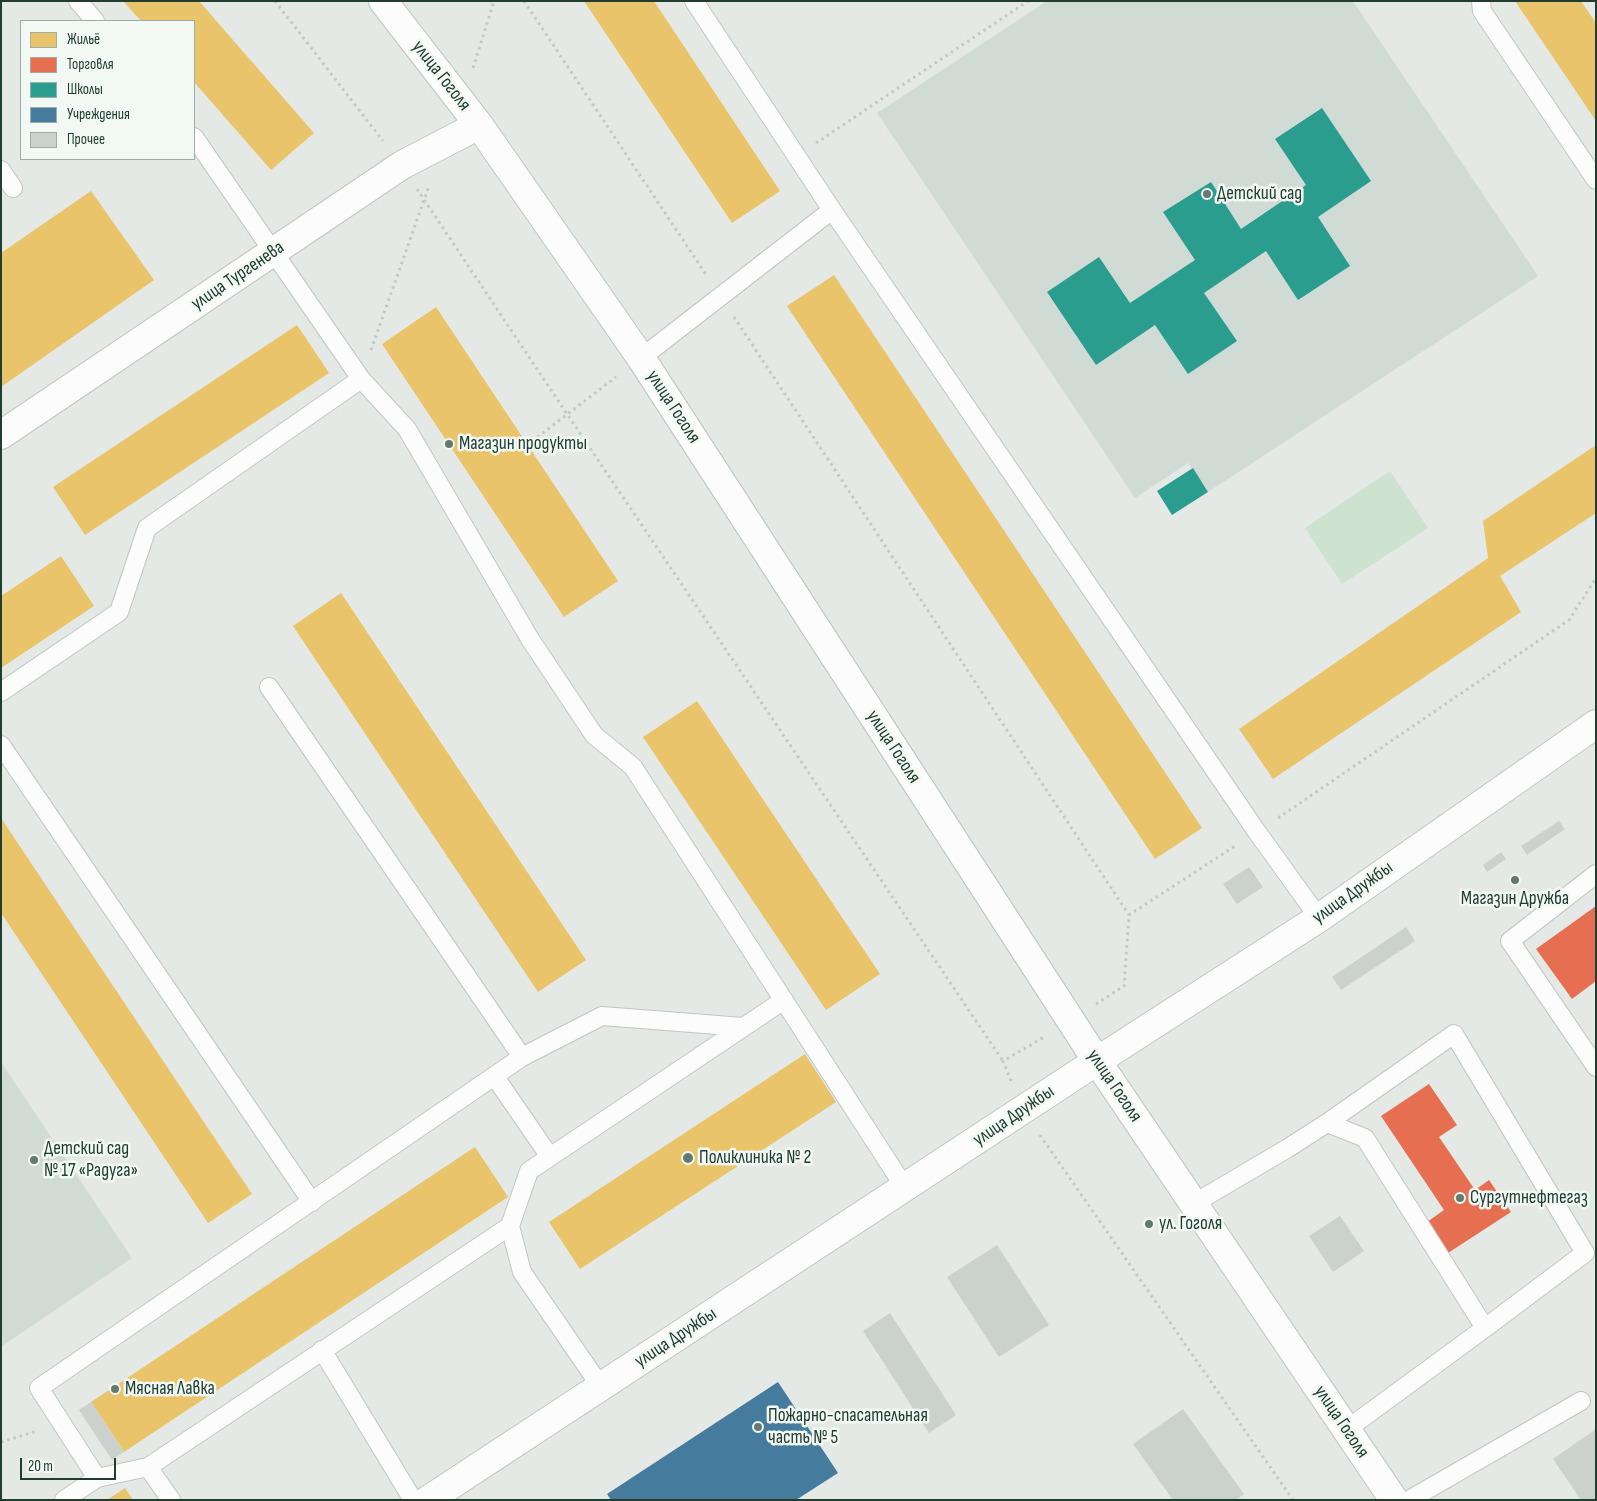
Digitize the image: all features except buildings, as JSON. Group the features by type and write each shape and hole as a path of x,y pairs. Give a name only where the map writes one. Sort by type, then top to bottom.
{"street":[{"name":"улица Гоголя","path":"383,1 479,125 641,358 1097,1061 1394,1500"},
{"name":"улица Тургенева","path":"1,434 402,165 479,125"},
{"name":"улица Дружбы","path":"428,1500 1097,1061 1319,918 1596,724"}],"lane":[{"path":"78,1 94,20"},
{"path":"694,1 832,210 1257,832 1319,918"},
{"path":"1481,1 1482,11 1596,180"},
{"path":"195,138 361,379 407,429 530,639 594,735 632,767 905,1188"},
{"path":"1,170 13,188"},
{"path":"641,358 832,210"},
{"path":"1,692 119,612 148,528 361,379"},
{"path":"269,686 522,1057"},
{"path":"1,745 312,1202"},
{"path":"1596,874 1510,941 1596,1067"},
{"path":"601,1387 522,1272 510,1226 529,1171 784,1000"},
{"path":"97,1478 39,1388 522,1057 602,1016 743,1027"},
{"path":"1193,1204 1327,1123 1454,1034 1585,1253 1346,1430"},
{"path":"495,1077 550,1157"},
{"path":"1327,1123 1365,1138 1485,1328"},
{"path":"64,1500 97,1478 148,1467 510,1226"},
{"path":"322,1350 412,1500"},
{"path":"1410,1500 1581,1401"},
{"path":"148,1467 171,1500"}],"path":[{"path":"276,1 402,165 567,414 1003,1061"},
{"path":"462,104 494,1"},
{"path":"524,1 1129,915"},
{"path":"796,156 1028,1"},
{"path":"361,379 443,144"},
{"path":"527,444 641,358"},
{"path":"1,1442 62,1424"}],"shaded area":[{"name":"Детский сад","path":"1047,1 1353,1 1538,276 1208,492 1188,463 1135,498 877,113"},
{"name":"Детский сад № 17 «Радуга»","path":"1,1062 132,1258 1,1347"}],"green space":[{"path":"1390,471 1428,528 1342,584 1305,528"}],"place":[{"name":"Детский сад","path":"1207,194"},
{"name":"Магазин продукты","path":"449,444"},
{"name":"Магазин Дружба","path":"1515,880"},
{"name":"Поликлиника № 2","path":"688,1158"},
{"name":"Детский сад № 17 «Радуга»","path":"34,1160"},
{"name":"Сургутнефтегаз","path":"1460,1198"},
{"name":"ул. Гоголя","path":"1149,1224"},
{"name":"Мясная Лавка","path":"115,1389"},
{"name":"Пожарно-спасательная часть № 5","path":"758,1427"}]}
